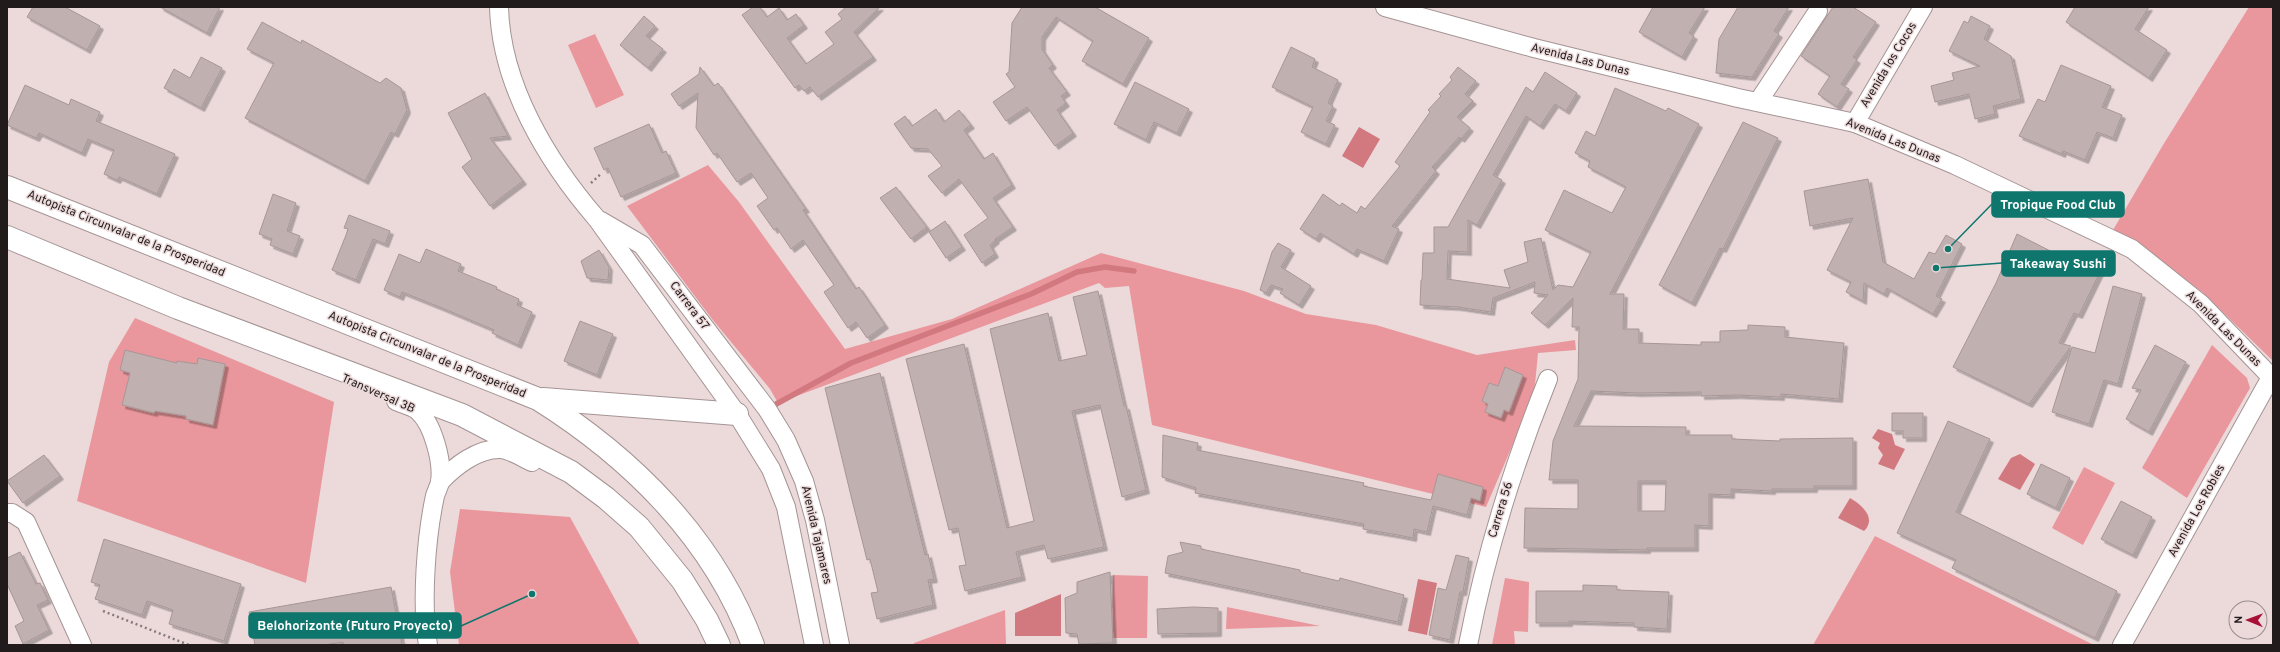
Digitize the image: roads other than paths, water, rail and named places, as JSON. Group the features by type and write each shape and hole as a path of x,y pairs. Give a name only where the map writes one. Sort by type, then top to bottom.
{"highway":[{"name":"Autopista Circunvalar de la Prosperidad","path":"7,187 538,399 576,422 626,463 661,497 694,538 712,565 735,605 753,645"},
{"path":"7,237 178,308 462,415 571,472 606,498 639,527 682,580 707,620 719,645"},
{"path":"538,399 737,414"}],"street":[{"name":"Carrera 57","path":"499,7 504,54 528,114 557,168 577,196 597,219 737,414"},
{"name":"Avenida Las Dunas","path":"1385,7 1412,11 1534,48 1758,102 1855,123 1955,165 2132,249 2200,304 2272,378"},
{"name":"Avenida los Cocos","path":"1855,123 1923,7"},
{"path":"1758,102 1818,11"},
{"name":"Carrera 57","path":"597,219 642,245 767,409"},
{"path":"639,279 664,273"},
{"name":"Transversal 3B","path":"295,351 302,361 418,410 429,426 436,444 440,482"},
{"name":"Avenida Los Robles","path":"2122,645 2145,588 2272,378"},
{"name":"Carrera 56","path":"1468,645 1481,580 1507,489 1548,380"},
{"path":"737,414 767,409"},
{"name":"Avenida Tajamares","path":"767,409 786,440 804,481 815,520 840,645"},
{"name":"Avenida Tajamares","path":"737,414 771,469 786,506 814,645"},
{"name":"Transversal 3B","path":"428,645 425,611 426,573 435,496 440,482 451,470 469,459 487,451 502,449 559,474 571,472"},
{"path":"10,513 26,522 82,645"}],"waterway":[{"path":"769,408 851,363 1031,294 1077,272 1105,267 1134,271"}],"place":[{"name":"Tropique Food Club","path":"1948,249"},
{"name":"Takeaway Sushi","path":"1936,268"},
{"name":"Belohorizonte (Futuro Proyecto)","path":"532,594"}]}
